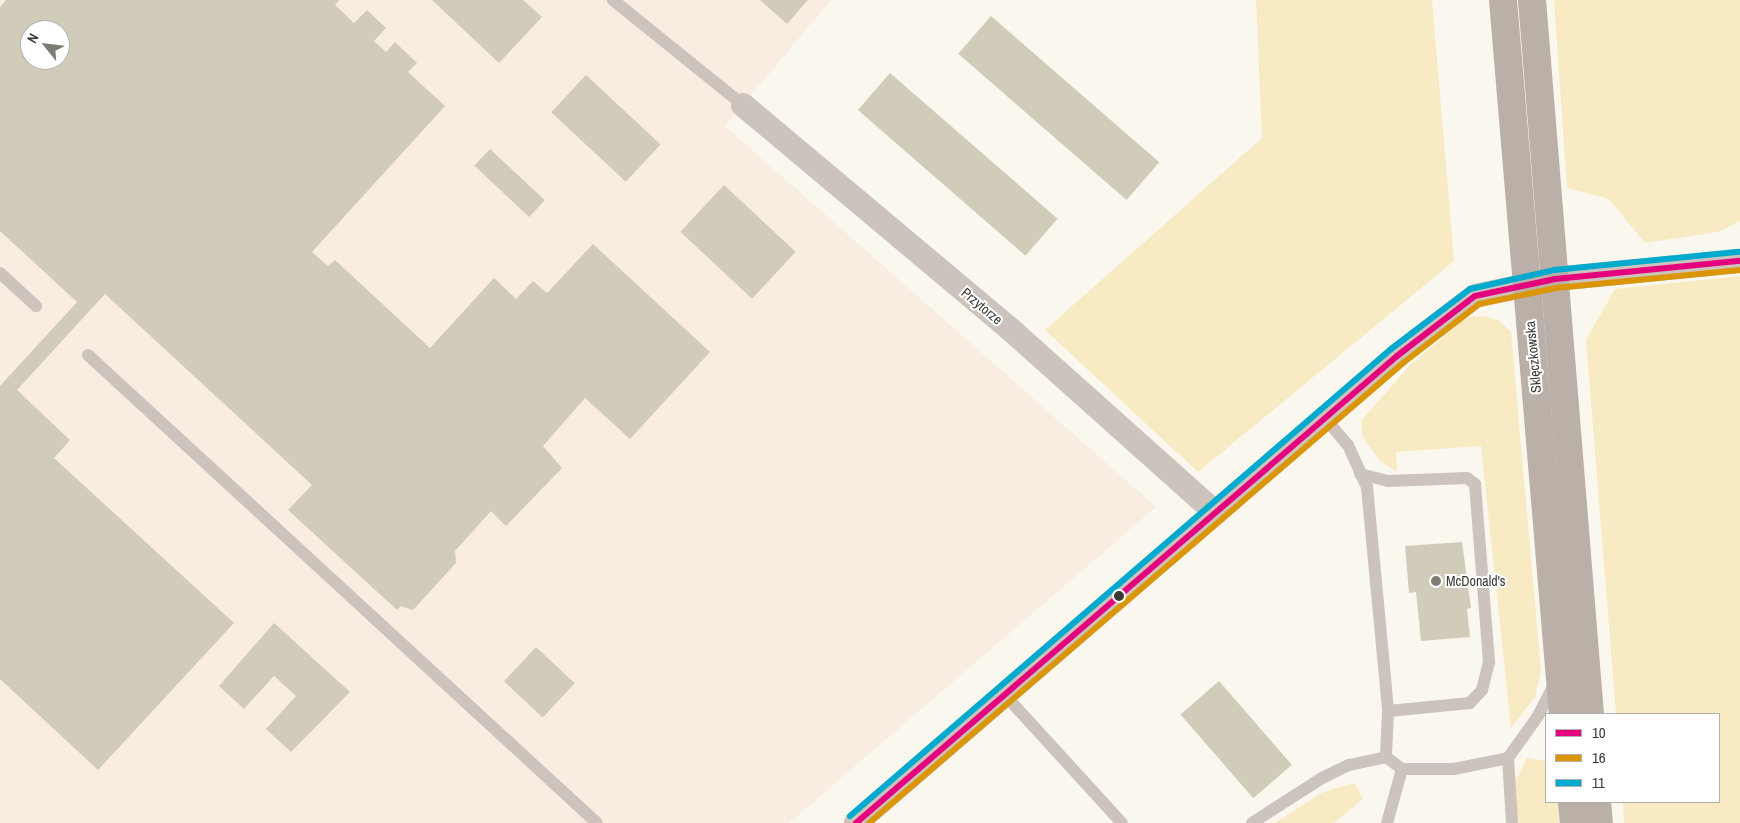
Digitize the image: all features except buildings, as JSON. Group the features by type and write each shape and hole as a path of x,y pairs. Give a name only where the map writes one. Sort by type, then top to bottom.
{"main road":[{"name":"Sklęczkowska","path":"1502,0 1563,713"},
{"name":"Sklęczkowska","path":"1532,0 1590,713"},
{"path":"1572,803 1574,823"},
{"path":"1597,803 1599,823"}],"street":[{"name":"Przytorze","path":"743,105 1010,329 1216,514"},
{"path":"856,823 1325,418 1475,296 1527,283 1735,258"}],"lane":[{"path":"613,0 743,105"},
{"path":"0,273 36,306"},
{"path":"88,355 597,823"},
{"path":"1325,418 1348,445 1367,487 1388,711 1386,757"},
{"path":"1360,474 1388,481 1468,478 1475,484 1489,662 1482,690 1470,703 1388,711"},
{"path":"1512,823 1508,758 1538,716 1559,672"},
{"path":"1005,695 1122,823"},
{"path":"1252,823 1322,778 1349,765 1386,757 1402,769 1454,769 1508,758"},
{"path":"1387,823 1402,769"}],"shaded area":[{"path":"0,0 831,0 725,126 1156,507 789,823 0,823"},
{"path":"1256,0 1432,0 1454,261 1198,472 1045,330 1262,138"},
{"path":"1554,0 1740,0 1740,221 1718,232 1645,243 1609,199 1567,188"},
{"path":"1740,276 1740,823 1624,823 1623,803 1720,803 1720,713 1616,713 1586,340 1615,289"},
{"path":"1484,316 1498,320 1511,332 1541,671 1535,697 1511,728 1481,446 1396,452 1397,472 1380,461 1363,438 1361,421 1409,366 1466,317"},
{"path":"1527,758 1545,761 1545,803 1558,803 1559,823 1517,823 1514,784"},
{"path":"1355,783 1363,799 1334,823 1275,823 1323,792"}],"transit line":[{"name":"11","path":"850,816 1391,349 1470,289 1554,270 1739,252"},
{"name":"10","path":"856,823 1397,356 1475,296 1555,279 1740,261"},
{"name":"16","path":"869,823 1403,363 1479,304 1556,288 1740,270"}],"place":[{"name":"McDonald's","path":"1436,581"}]}
